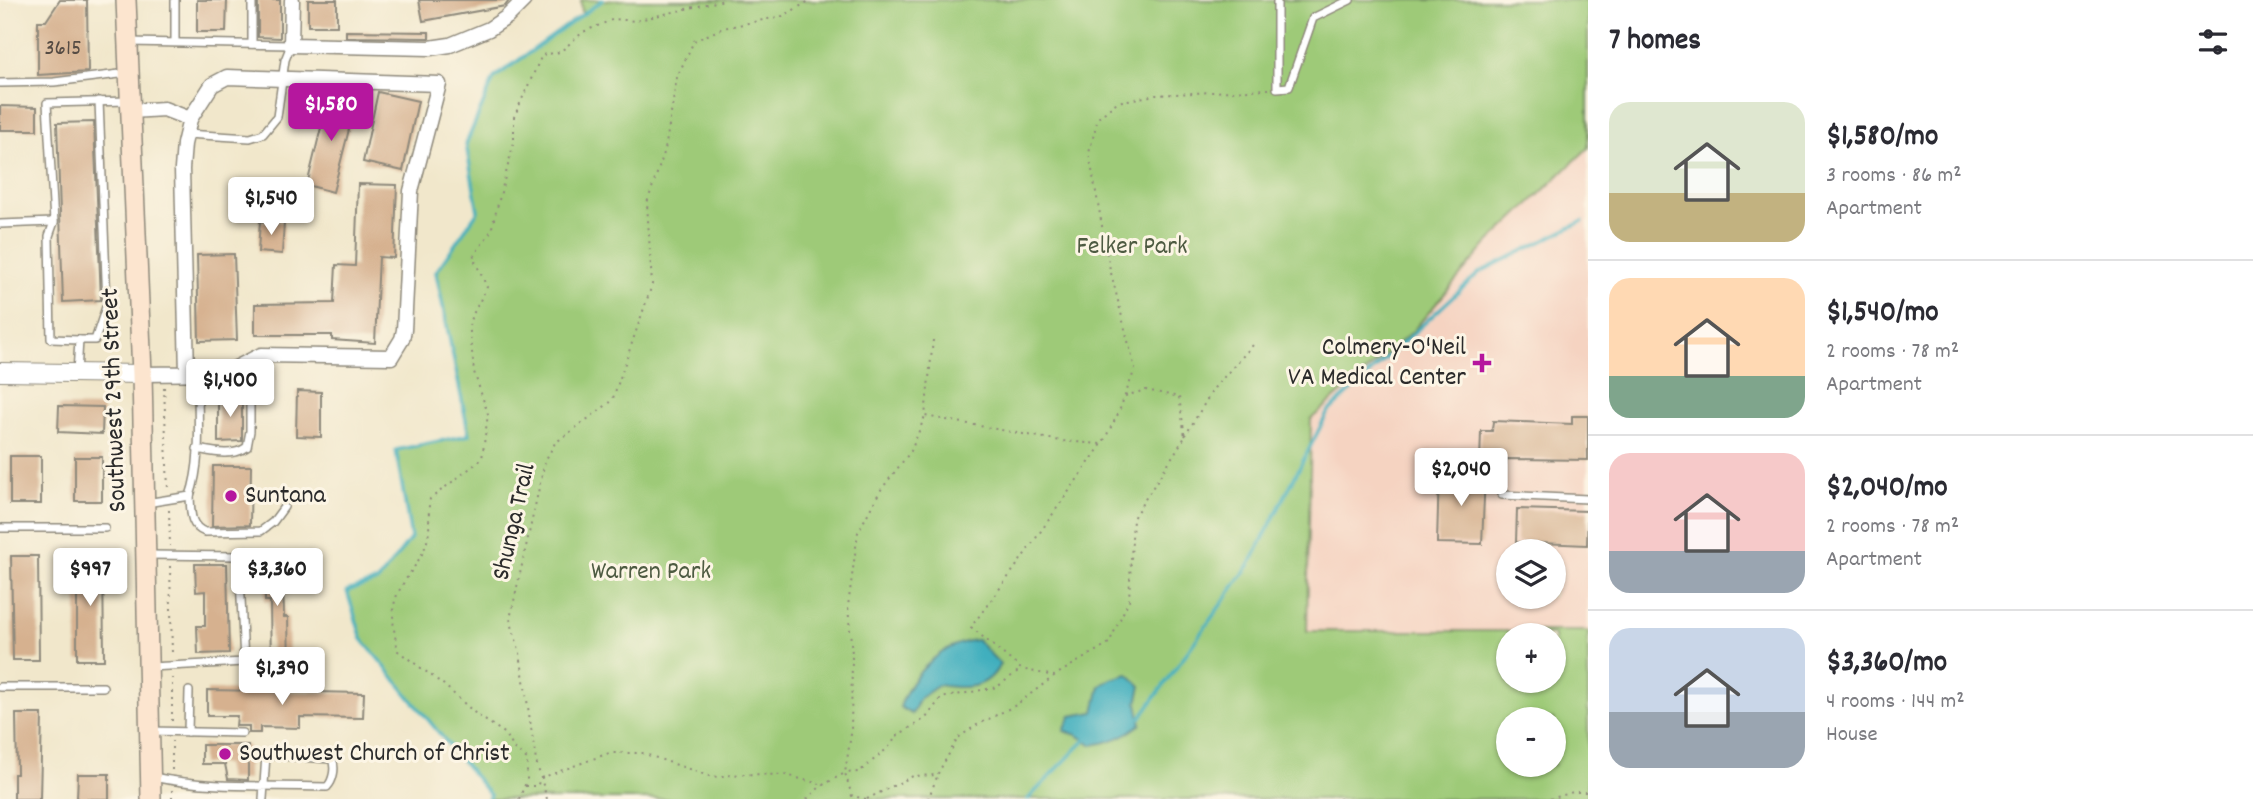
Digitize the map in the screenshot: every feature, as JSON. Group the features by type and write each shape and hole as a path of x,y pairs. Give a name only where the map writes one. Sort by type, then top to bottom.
{"main road":[{"name":"Southwest 29th Street","path":"126,0 142,374 151,799"}],"street":[{"path":"292,0 291,45 430,48 450,45 489,29 507,17 524,0"},
{"path":"0,372 142,374 226,373 261,355 391,357 402,339 404,330 411,191 439,85 227,77 212,85 190,119 182,169 193,373"},
{"path":"130,106 164,109 190,119"}],"lane":[{"path":"175,0 175,41"},
{"path":"252,0 252,44"},
{"path":"1278,0 1277,88 1289,87 1314,18 1350,0"},
{"path":"128,42 291,45 285,60 277,117 263,134 250,138 186,134"},
{"path":"0,83 54,82 129,73"},
{"path":"99,102 107,304 95,340 51,338 50,236 54,222 47,103 99,102 130,106"},
{"path":"0,224 54,222"},
{"path":"77,373 79,340"},
{"path":"197,449 228,453 242,451 247,447 252,384 235,368"},
{"path":"193,373 197,449 194,485 190,496 193,524 205,532 261,531 273,522 284,507"},
{"path":"1502,495 1588,499"},
{"path":"145,503 190,496"},
{"path":"0,528 105,528"},
{"path":"146,555 239,556 244,662 149,667"},
{"path":"0,687 103,687"},
{"path":"188,732 189,691"},
{"path":"150,730 242,733"},
{"path":"151,776 201,784 264,786 327,787 331,782 334,765 332,760 266,755 264,786 263,799"}],"path":[{"path":"519,799 527,780 527,759 513,747 506,734 477,716 444,685 398,651 392,626 397,593 415,568 429,536 427,512 430,499 482,459 488,414 474,372 469,322 487,287 473,257 491,231 514,142 514,117 542,55 560,52 583,32 614,19 635,21 724,0"},
{"name":"Shunga Trail","path":"547,799 520,653 510,620 545,461 555,443 612,401 652,285 647,203 666,150 677,77 694,41 723,27 783,16 811,0"},
{"path":"1054,676 1021,668 971,627 1016,568 1102,444 1135,369 1109,265 1089,153 1098,118 1117,102 1156,95 1231,93 1277,88"},
{"path":"933,340 925,415 911,451 880,491 858,533 848,606 852,654 851,734 845,773 851,797 866,799 913,776 937,775"},
{"path":"928,799 937,775 958,738 1016,705 1054,676 1109,643 1129,600 1133,518 1214,388 1253,345"},
{"path":"163,373 169,500 172,799"},
{"path":"1125,396 1146,390 1179,397 1185,437"},
{"path":"925,415 1061,441 1102,444"},
{"path":"807,799 823,785 845,773 859,772 888,748 898,735 926,718 941,698 997,687 1021,668"},
{"path":"524,786 537,786 541,778 609,753 642,753 712,777 744,774 786,775 823,785"},
{"path":"1550,799 1573,792 1588,792"}],"shaded area":[{"name":"Colmery-O'Neil VA Medical Center","path":"1588,148 1588,631 1566,631 1566,623 1496,623 1496,631 1307,631 1311,419 1413,331 1487,244"}],"green space":[{"path":"581,0 1588,0 1588,148 1487,244 1413,331 1311,419 1307,631 1496,631 1496,693 1566,693 1566,631 1588,631 1588,799 488,799 490,795 362,639 347,591 378,581 411,538 396,450 469,435 436,272 478,211 466,144 494,78 582,14"}],"water":[{"path":"977,640 1000,664 989,679 966,687 939,685 920,698 912,714 900,707 912,683 930,662 952,647"},
{"path":"1128,674 1141,686 1137,703 1141,724 1118,738 1093,745 1064,731 1071,716 1094,712 1100,686 1111,679"}],"building":[{"path":"60,0 87,0 88,72 38,75 38,21 46,21"},
{"path":"197,0 227,0 226,32 197,32"},
{"path":"258,0 280,0 280,38 258,37"},
{"path":"308,0 337,0 337,26 308,26"},
{"path":"419,0 508,2 505,6 423,21"},
{"path":"346,31 429,32 429,38 346,37"},
{"path":"378,92 418,101 403,171 363,162"},
{"path":"329,95 356,102 333,192 307,185"},
{"path":"0,106 37,107 37,130 0,130"},
{"path":"94,122 101,300 63,302 57,123"},
{"path":"358,184 397,185 394,258 379,257 375,343 332,340 332,335 255,335 255,304 334,303 336,265 355,266"},
{"path":"260,221 284,222 282,254 258,252"},
{"path":"234,254 237,340 199,341 197,255"},
{"path":"297,391 321,392 321,437 296,436"},
{"path":"238,395 238,399 242,399 242,441 218,442 218,396"},
{"path":"59,406 103,407 102,434 58,432"},
{"path":"1572,416 1588,416 1588,460 1506,459 1506,464 1480,463 1481,431 1492,431 1493,421 1572,424"},
{"path":"10,456 41,456 41,504 10,504"},
{"path":"75,457 102,457 102,501 75,501"},
{"name":"Suntana","path":"213,466 251,466 250,525 212,526"},
{"path":"1439,472 1485,474 1482,544 1437,543"},
{"path":"1517,509 1588,511 1587,545 1566,544 1566,539 1516,539"},
{"path":"264,552 282,552 289,665 271,665 270,601 265,601"},
{"path":"11,556 38,556 39,660 13,660"},
{"path":"77,556 103,556 104,660 77,660"},
{"path":"195,564 227,564 229,653 198,654 197,626 205,626 205,591 196,592"},
{"path":"207,690 364,693 363,718 300,717 300,728 260,727 260,733 249,733 249,726 236,726 237,716 207,716"},
{"path":"16,714 42,714 40,799 14,799 14,774 17,774"},
{"name":"Southwest Church of Christ","path":"202,745 248,745 248,780 228,779 225,764 202,764"},
{"path":"78,774 109,774 109,799 77,799"}],"waterway":[{"path":"488,799 490,795 362,639 347,591 378,581 411,538 396,450 469,435 436,272 478,211 466,144 494,78 603,0"},
{"path":"1137,719 1250,564 1328,412 1480,272 1583,221"},
{"path":"1028,799 1087,738"}],"place":[{"name":"Colmery-O'Neil VA Medical Center","path":"1482,363"},
{"name":"Suntana","path":"231,496"},
{"name":"Southwest Church of Christ","path":"225,754"}],"park label":[{"name":"Felker Park","path":"1132,247"},
{"name":"Warren Park","path":"651,572"}]}
